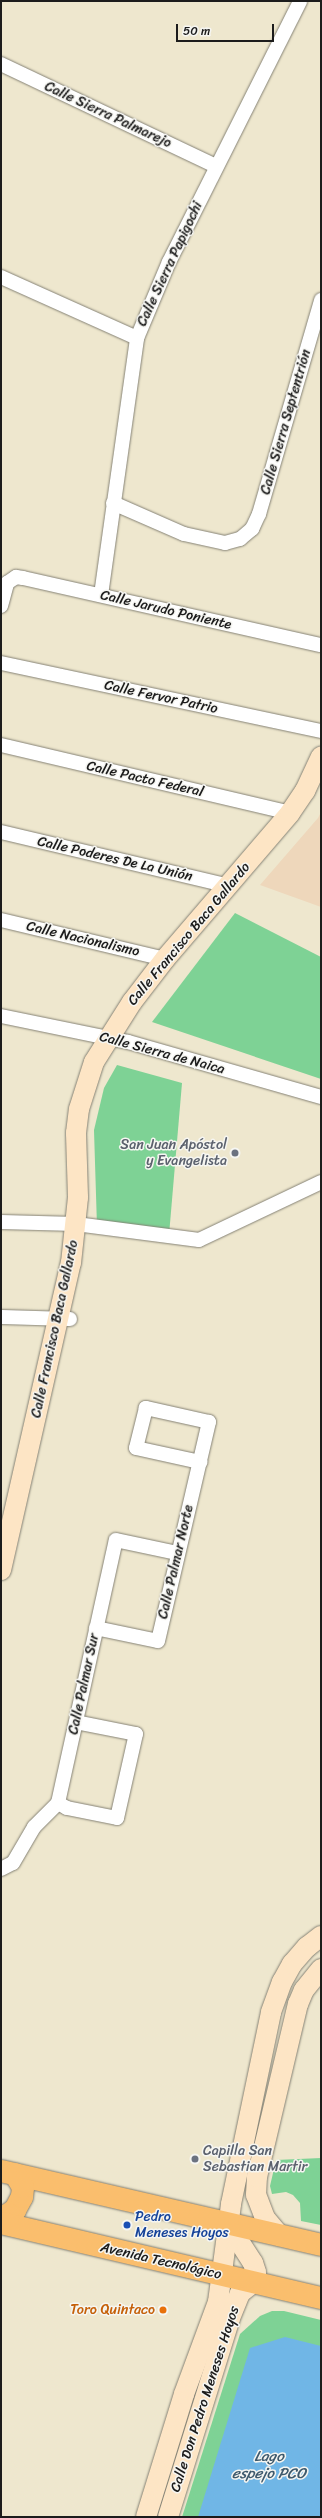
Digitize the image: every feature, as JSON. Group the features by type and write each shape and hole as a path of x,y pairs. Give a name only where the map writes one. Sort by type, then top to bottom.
{"main road":[{"path":"8,2173 321,2245"},
{"path":"1,2219 15,2210 22,2197 22,2187 8,2173"},
{"name":"Avenida Tecnológico","path":"1,2223 321,2298"}],"street":[{"name":"Calle Sierra Papigochi","path":"101,595 112,503 137,338 163,275 216,166 300,1"},
{"name":"Calle Sierra Palmarejo","path":"1,64 216,166"},
{"path":"1,277 137,338"},
{"name":"Calle Sierra Septentrión","path":"112,503 184,534 225,543 240,540 252,528 259,514 321,300"},
{"name":"Calle Jarudo Poniente","path":"1,606 4,590 11,579 23,578 321,645"},
{"name":"Calle Fervor Patrio","path":"1,663 321,731"},
{"name":"Calle Pacto Federal","path":"1,745 290,813"},
{"name":"Calle Francisco Baca Gallardo","path":"1,1570 64,1319 76,1224 76,1133 79,1110 94,1062 108,1038 166,959 290,813 306,791 321,756"},
{"name":"Calle Poderes De La Unión","path":"1,832 229,886"},
{"name":"Calle Nacionalismo","path":"1,920 166,959"},
{"name":"Calle Sierra de Naica","path":"1,1016 108,1038 321,1097"},
{"path":"1,1222 76,1224 199,1240 321,1182"},
{"path":"1,1317 64,1319"},
{"name":"Calle Palmar Norte","path":"96,1628 158,1641 177,1553 200,1462 209,1422 146,1408 136,1448 200,1462"},
{"name":"Calle Palmar Sur","path":"58,1803 116,1540 177,1553"},
{"path":"2,1869 13,1863 34,1827 58,1803 67,1808 117,1818 136,1734 76,1722"},
{"name":"Calle Don Pedro Meneses Hoyos","path":"149,2509 184,2394 218,2302 228,2224 271,2012 282,1982 292,1964 306,1947 321,1936"},
{"path":"280,2236 266,2218 256,2195 257,2177 296,2011 304,1990 321,1969"},
{"path":"228,2224 253,2262 256,2272 254,2282"},
{"name":"Calle Don Pedro Meneses Hoyos","path":"169,2512 230,2318 240,2293 254,2282"},
{"path":"149,2509 169,2512"}],"shaded area":[{"path":"321,812 321,907 260,885 318,818"}],"green space":[{"path":"235,913 321,957 321,1079 152,1022"},
{"path":"117,1065 182,1083 169,1235 97,1227 94,1130 104,1088"},
{"path":"321,2158 321,2225 301,2221 300,2203 293,2195 286,2192 272,2194 270,2186 276,2160"},
{"name":"Lago espejo PCO","path":"272,2311 284,2311 321,2320 321,2517 182,2517 240,2334 260,2316"}],"water":[{"name":"Lago espejo PCO","path":"285,2337 321,2346 321,2517 198,2517 250,2348"}],"place":[{"name":"San Juan Apóstol y Evangelista","path":"235,1153"},
{"name":"Capilla San Sebastian Martir","path":"195,2159"},
{"name":"Pedro Meneses Hoyos","path":"127,2225"},
{"name":"Toro Quintaco","path":"163,2310"}]}
